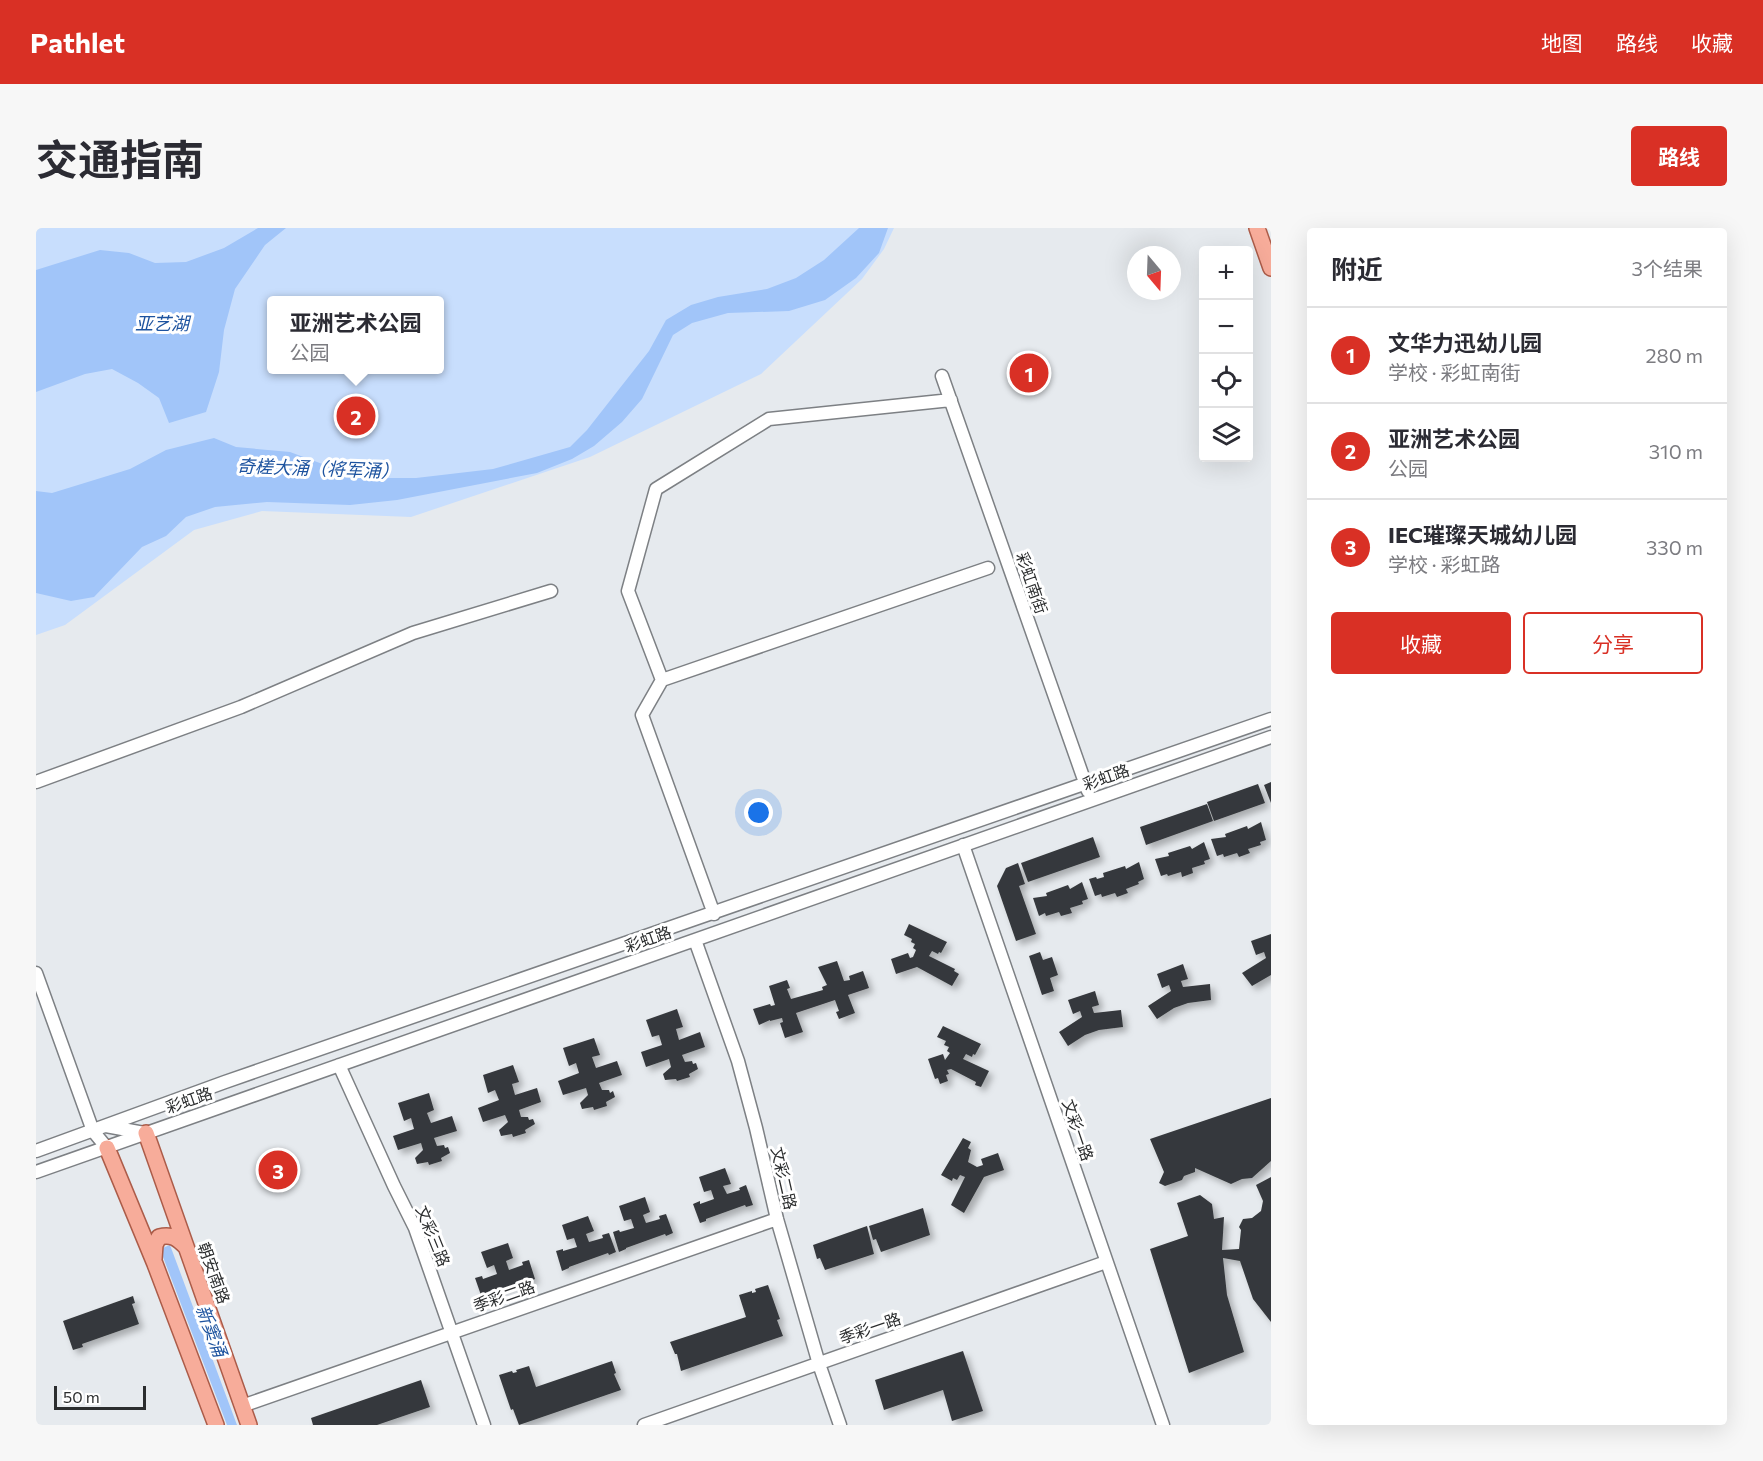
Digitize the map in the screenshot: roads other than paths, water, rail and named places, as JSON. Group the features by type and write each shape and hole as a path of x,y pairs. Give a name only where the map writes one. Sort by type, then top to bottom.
{"main road":[{"path":"1257,228 1271,268"},
{"name":"朝安南路","path":"146,1133 249,1425"},
{"path":"107,1148 216,1425"},
{"path":"154,1264 153,1253 159,1237 168,1235 176,1238 186,1247"}],"street":[{"name":"彩虹南街","path":"942,376 1091,800"},
{"path":"662,680 627,591 656,489 769,419 951,400"},
{"path":"714,914 642,715 662,680 988,568"},
{"path":"36,782 241,707 413,633 551,591"},
{"name":"彩虹路","path":"36,1151 237,1078 1271,719"},
{"name":"彩虹路","path":"36,1173 1271,737"},
{"name":"文彩一路","path":"963,845 1162,1425"},
{"name":"文彩二路","path":"695,939 738,1061 777,1219 819,1364 840,1425"},
{"path":"36,973 93,1131 107,1148"},
{"name":"文彩三路","path":"339,1065 393,1186 415,1228 484,1425"},
{"path":"106,1126 146,1133"},
{"name":"季彩二路","path":"242,1406 777,1219"},
{"name":"季彩一路","path":"644,1425 1106,1262"}],"water":[{"name":"亚艺湖","path":"258,228 286,228 265,245 235,289 224,330 219,372 206,412 169,423 159,398 112,369 85,374 36,392 36,270 100,250 129,253 155,263 186,262 224,248"},
{"name":"奇槎大涌（将军涌）","path":"859,228 888,228 879,253 856,278 825,300 789,311 728,313 692,323 673,335 642,399 622,422 594,446 572,459 537,473 397,500 350,505 267,502 215,507 186,517 166,536 142,547 94,597 71,601 36,593 36,491 52,493 130,469 166,450 214,438 236,447 290,452 336,469 373,478 416,478 493,469 570,447 587,430 649,351 666,320 691,305 718,297 767,289 796,278 824,260"},
{"path":"170,1245 237,1425 227,1425 160,1249"}],"place":[{"name":"文华力迅幼儿园","path":"1029,373"},
{"name":"亚洲艺术公园","path":"356,416"},
{"name":"IEC璀璨天城幼儿园","path":"278,1170"}],"water label":[{"name":"新窦涌","path":"211,1331"}]}
